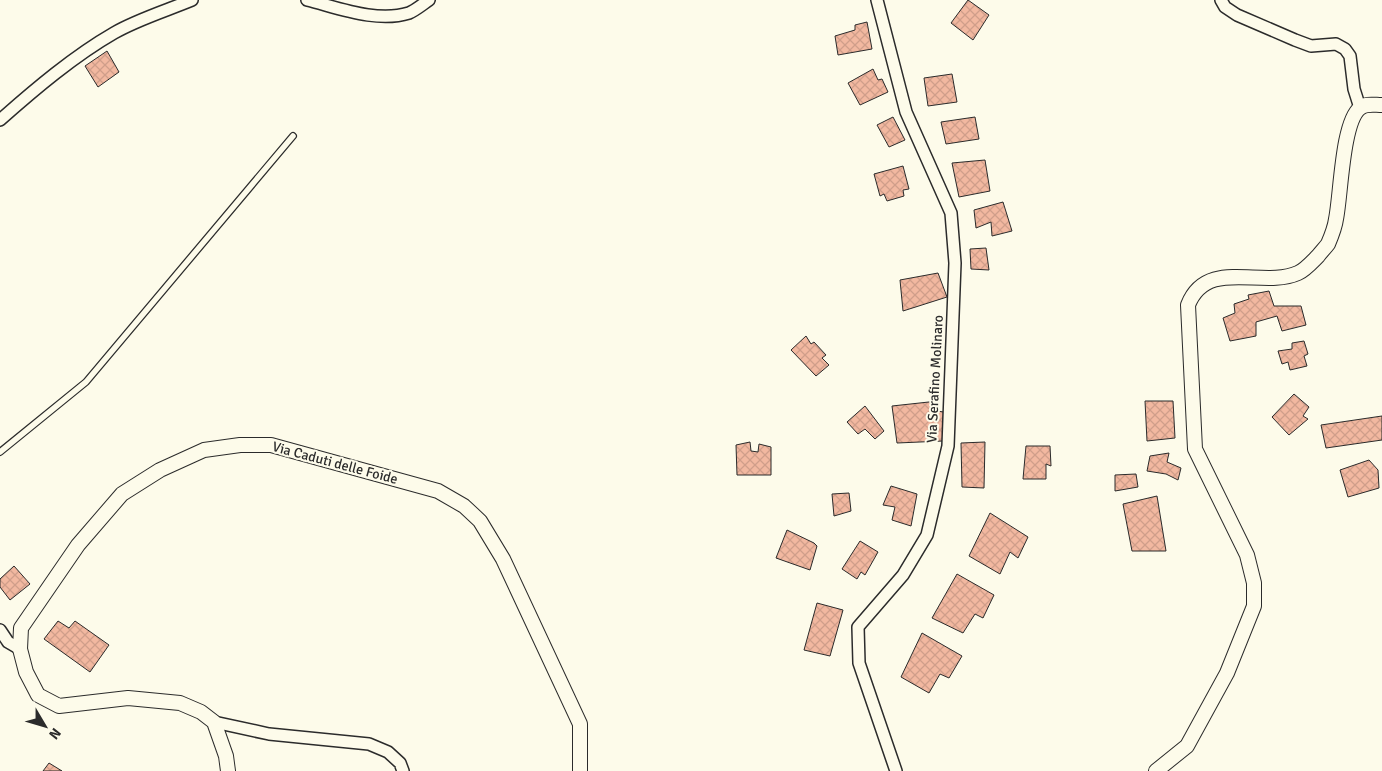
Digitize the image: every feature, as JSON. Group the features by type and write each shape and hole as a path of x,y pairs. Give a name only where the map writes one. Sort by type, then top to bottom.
{"street":[{"path":"0,120 56,74 114,33 192,0"},
{"path":"307,0 348,11 386,17 411,12 429,0"},
{"name":"Via Serafino Molinaro","path":"877,0 906,112 952,213 956,263 948,446 927,535 903,575 858,628 859,663 896,771"},
{"path":"1221,0 1225,6 1237,15 1295,40 1311,46 1336,44 1345,49 1350,56 1354,89 1360,108"},
{"path":"1156,771 1187,746 1227,673 1254,606 1254,583 1247,555 1196,448 1188,305 1193,293 1202,284 1225,277 1283,277 1298,273 1311,263 1327,246 1336,220 1347,133 1356,112 1366,104 1382,105"},
{"name":"Via Caduti delle Foide","path":"214,722 200,712 180,703 128,698 59,706 38,695 26,672 20,649 21,628 78,545 122,494 160,470 204,450 240,445 271,445 438,491 464,506 480,521 503,559 580,724 580,771"},
{"path":"0,630 8,642 20,649"},
{"path":"214,722 226,756 228,771"},
{"path":"214,722 269,734 369,744 388,752 400,764 403,771"}],"lane":[{"path":"0,452 86,382 293,136"}],"building":[{"path":"968,0 989,15 973,40 951,23"},
{"path":"867,22 872,49 838,55 835,36 855,30 855,25"},
{"path":"107,51 119,72 98,87 85,66"},
{"path":"873,69 878,80 882,79 888,92 860,105 848,83"},
{"path":"952,74 957,102 928,106 924,78"},
{"path":"893,117 905,140 889,147 877,125"},
{"path":"975,117 979,139 946,144 941,122"},
{"path":"985,160 990,191 959,197 952,163"},
{"path":"903,166 909,189 903,190 904,196 887,201 884,194 880,196 874,174"},
{"path":"1003,202 1012,231 992,236 991,222 976,228 974,210"},
{"path":"986,248 989,270 971,269 970,249"},
{"path":"938,273 947,297 903,311 900,280"},
{"path":"1269,291 1274,306 1301,306 1306,325 1282,331 1277,316 1256,322 1256,336 1230,341 1223,318 1235,313 1234,304 1249,299 1248,295"},
{"path":"806,336 811,344 814,342 826,355 822,358 829,365 816,376 791,350"},
{"path":"1304,341 1308,354 1304,356 1307,366 1290,370 1288,362 1282,364 1278,351 1292,349 1292,343"},
{"path":"1294,394 1309,407 1303,416 1308,419 1289,435 1272,417"},
{"path":"938,401 936,411 944,412 943,441 897,443 892,406"},
{"path":"1145,401 1173,401 1175,438 1147,441"},
{"path":"865,406 884,431 875,439 865,429 858,434 847,422"},
{"path":"1382,416 1382,440 1326,448 1321,425"},
{"path":"750,442 751,451 758,452 759,444 771,447 771,475 737,475 736,445"},
{"path":"985,442 984,488 962,487 961,443"},
{"path":"1026,446 1050,446 1051,466 1046,464 1046,479 1023,479"},
{"path":"1169,453 1167,462 1181,468 1178,480 1166,474 1147,471 1150,456"},
{"path":"1369,460 1378,470 1379,488 1348,497 1340,470"},
{"path":"1136,474 1138,487 1115,491 1115,475"},
{"path":"891,486 917,494 911,526 892,520 895,507 883,505"},
{"path":"849,493 851,511 834,516 832,494"},
{"path":"1157,496 1166,551 1132,551 1123,504"},
{"path":"990,513 1028,537 1018,558 1010,552 1000,574 969,556"},
{"path":"787,530 817,546 810,570 776,558"},
{"path":"860,541 878,552 865,575 861,572 857,579 842,569"},
{"path":"14,566 30,584 10,600 0,587 0,579"},
{"path":"957,574 994,595 983,618 975,614 963,633 932,618"},
{"path":"817,603 843,610 830,656 804,650"},
{"path":"58,621 69,628 75,621 109,645 90,672 44,639"},
{"path":"922,633 962,656 949,678 940,674 929,693 901,677"},
{"path":"49,763 62,771 43,771"}]}
